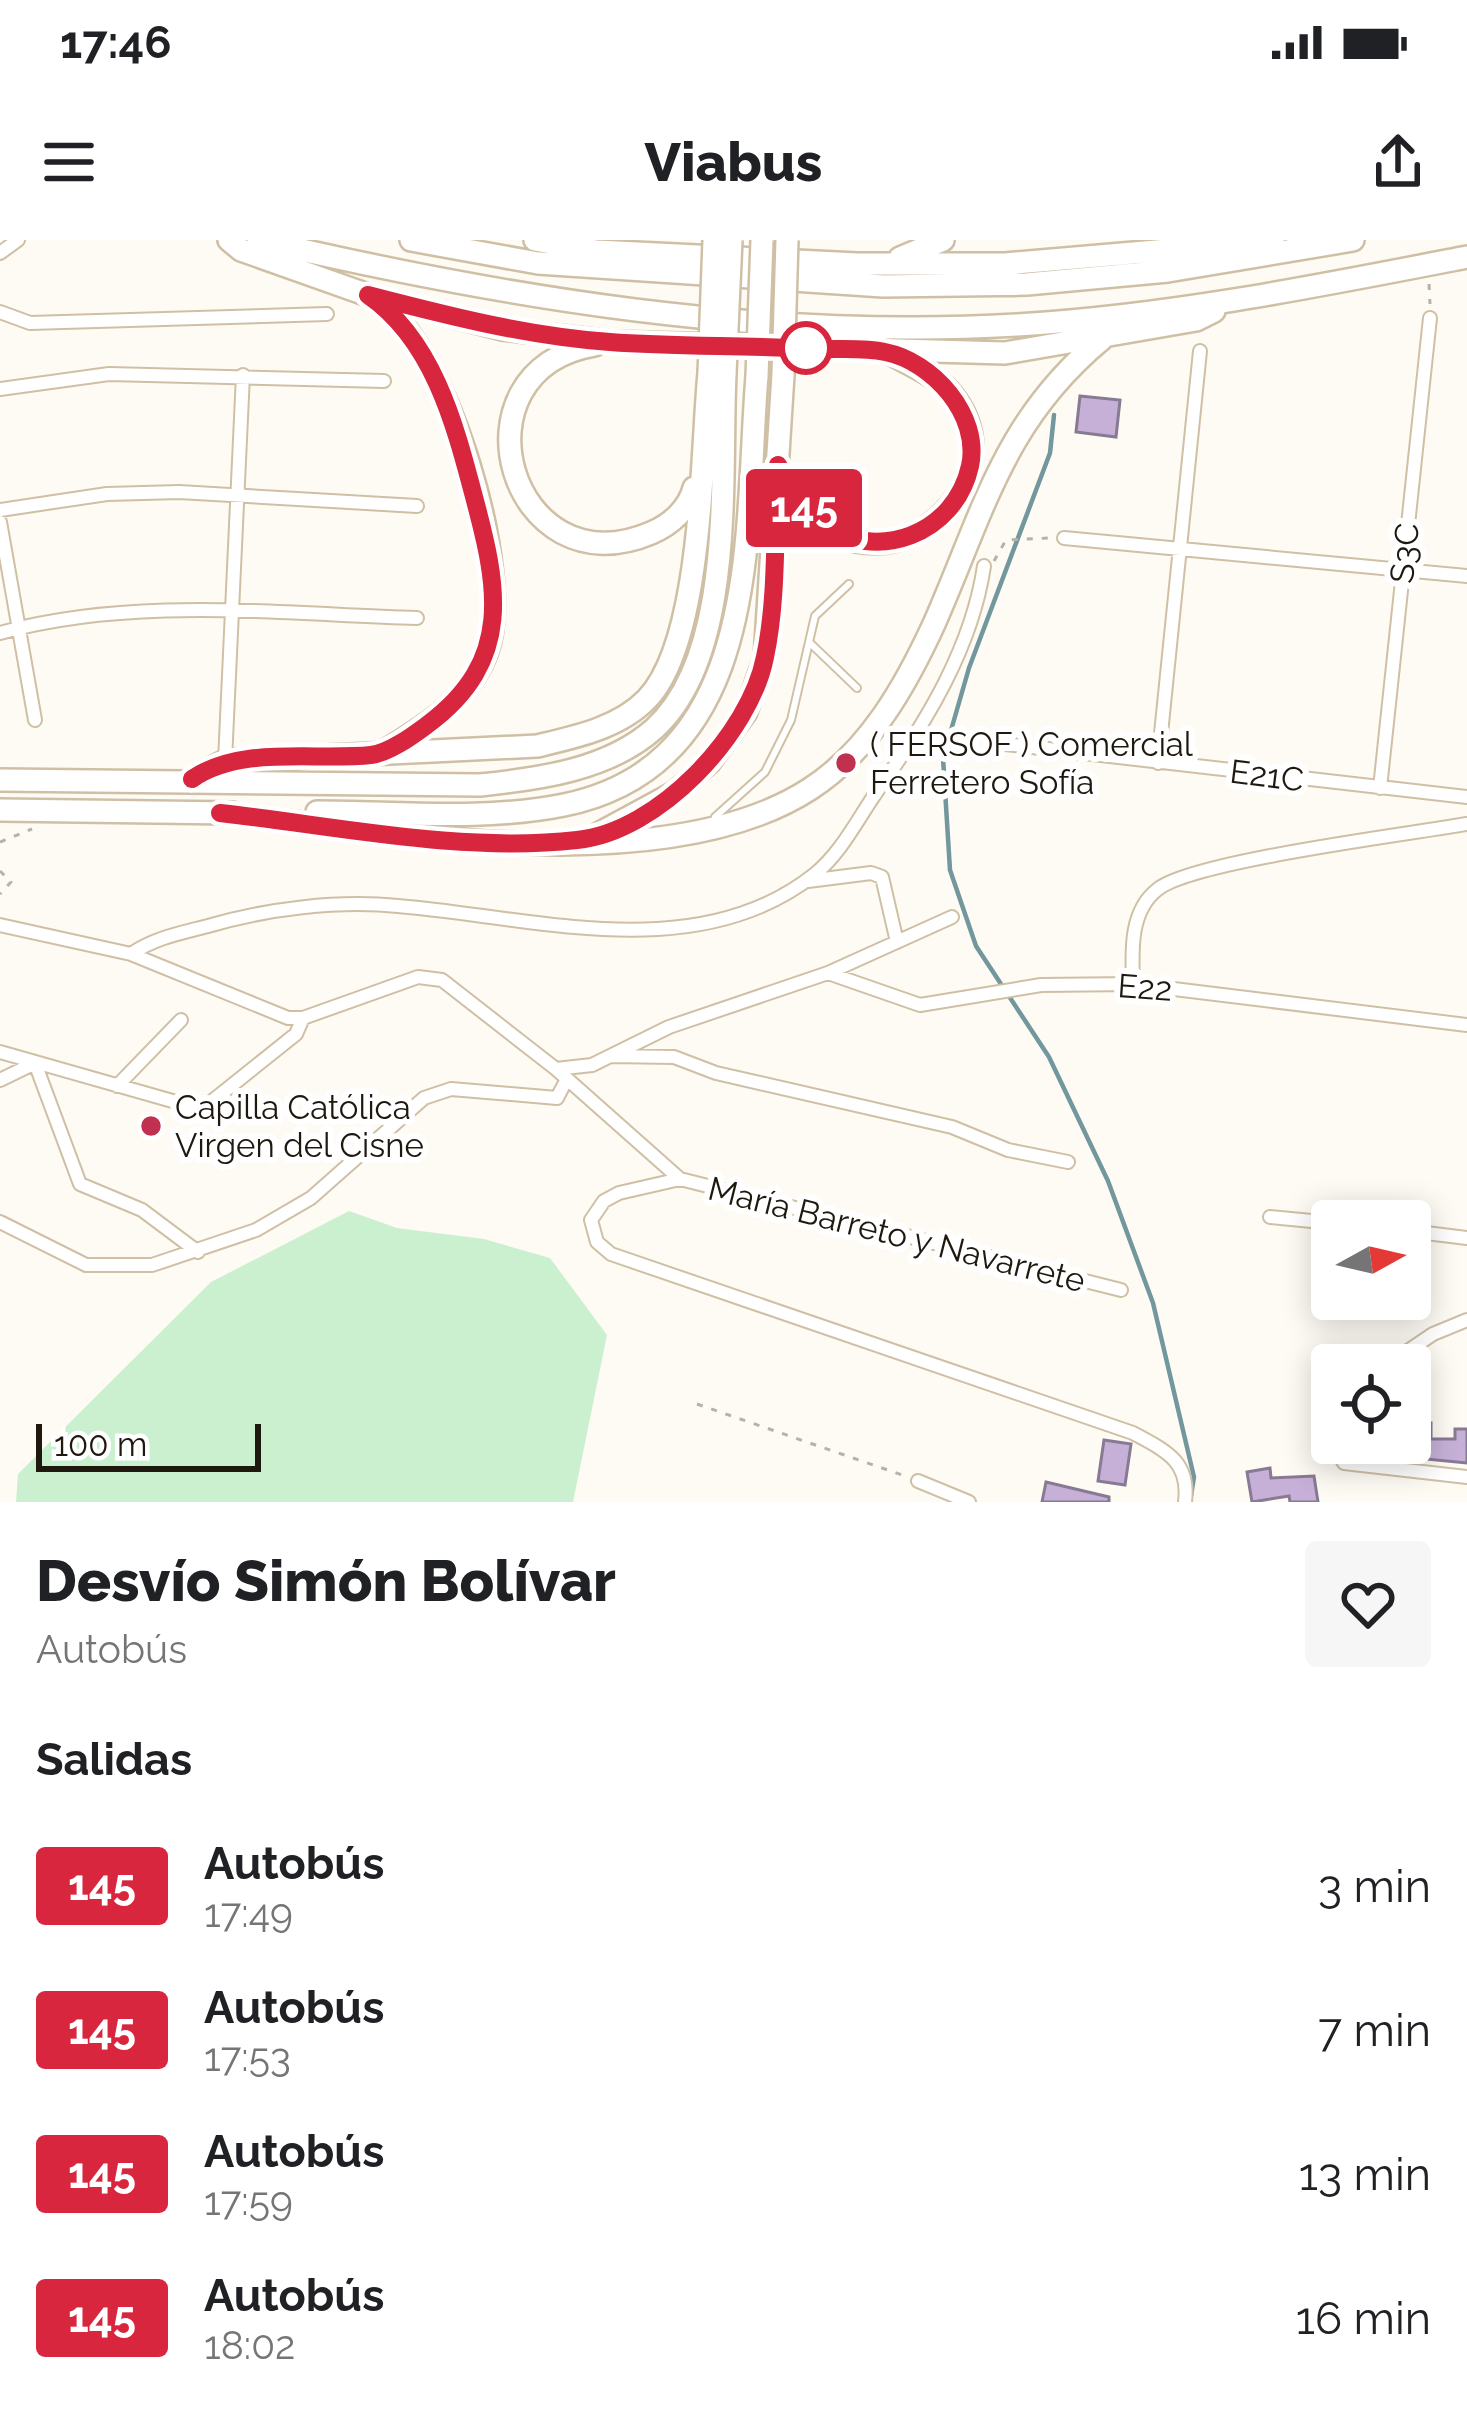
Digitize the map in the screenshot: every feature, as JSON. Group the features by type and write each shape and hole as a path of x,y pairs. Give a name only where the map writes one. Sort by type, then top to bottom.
{"highway":[{"path":"229,240 241,250 368,295 502,329 610,342 1005,353 1196,320 1229,302"},
{"path":"258,240 431,280 624,310 876,327 1016,325 1229,302 1467,256"},
{"path":"412,240 538,263 883,286 1121,275 1353,240"},
{"path":"535,240 596,251 857,264 1005,264 1285,240"},
{"path":"572,240 596,251"},
{"path":"0,780 480,785 536,779 603,760 654,729 688,684 708,629 717,374 714,240"},
{"path":"610,342 573,348 541,368 518,398 508,434 511,472 528,505 556,530 592,543 629,543 664,528 691,502 717,374 731,240"},
{"path":"0,811 525,810 569,804 653,766 685,734 716,687 735,633 757,376 762,240"},
{"path":"583,840 674,793 709,763 746,712 765,658 787,240"},
{"path":"857,264 911,256 943,240"},
{"path":"1098,240 1136,251"},
{"path":"368,295 393,312 416,340 446,404 484,534 495,625 486,657 445,711 378,755"},
{"path":"220,813 413,836 504,842 583,840 692,832 747,818 811,789 868,736 909,680 1010,441 1058,376 1102,339"},
{"path":"778,465 809,514 856,541 907,539 941,518 970,468 968,428 948,391 887,352"},
{"path":"192,779 225,761 537,746 586,734 649,698 666,669 684,618 700,464"}],"street":[{"path":"0,253 18,240"},
{"path":"0,312 29,323 327,314"},
{"name":"S3C","path":"1380,788 1430,318"},
{"path":"1158,763 1200,352"},
{"path":"0,389 109,374 384,381"},
{"path":"225,761 244,375"},
{"path":"0,510 107,494 417,506"},
{"path":"0,522 35,720"},
{"path":"1064,538 1467,576"},
{"path":"805,881 841,848 929,716 980,593 984,566"},
{"path":"0,633 121,614 417,618"},
{"name":"E21C","path":"997,743 1467,797"},
{"path":"1133,984 1132,940 1140,912 1156,889 1213,870 1467,824"},
{"path":"131,954 148,943 244,915 393,905 656,931 726,917 805,881 871,873 882,877 897,942"},
{"path":"0,1222 86,1265 152,1265 198,1252 256,1230 311,1198 424,1098 451,1089 557,1098 562,1074 669,1027 828,973 952,917"},
{"path":"0,925 131,954 273,1015 303,1018 296,1034 206,1106 0,1052"},
{"name":"E22","path":"828,973 920,1004 1041,985 1133,984 1467,1025"},
{"name":"María Barreto y Navarrete","path":"303,1018 418,977 442,980 562,1074 680,1179 1121,1290"},
{"path":"117,1086 181,1020"},
{"path":"611,1056 674,1057 716,1073 952,1127 1008,1150 1068,1162"},
{"path":"35,1063 80,1184 142,1210 198,1252"},
{"path":"0,1080 35,1063"},
{"path":"680,1179 604,1201 591,1220 597,1242 611,1254 1133,1433 1178,1459 1188,1478 1185,1502"},
{"path":"1270,1216 1311,1221"},
{"path":"1431,1234 1467,1238"},
{"path":"1418,1344 1467,1320"},
{"path":"1353,1464 1467,1477"},
{"path":"918,1481 969,1502"}],"lane":[{"path":"692,832 725,810 765,772 791,720 822,605 848,584"},
{"path":"809,642 857,688"}],"path":[{"path":"1428,264 1430,318"},
{"path":"984,566 991,566 1006,540 1064,538"},
{"path":"0,871 11,882 0,894"},
{"path":"698,1404 918,1481"}],"green space":[{"path":"349,1211 397,1228 484,1239 550,1258 607,1335 573,1502 16,1502 18,1474 211,1282"}],"building":[{"path":"1080,396 1120,400 1116,437 1076,432"},
{"path":"1455,1429 1467,1429 1467,1463 1431,1460 1431,1439 1455,1439"},
{"path":"1104,1440 1131,1444 1125,1485 1098,1481"},
{"path":"1270,1468 1271,1478 1314,1476 1318,1502 1290,1502 1289,1496 1252,1502 1247,1472"},
{"path":"1046,1482 1109,1497 1109,1502 1042,1502"}],"waterway":[{"path":"1054,415 1050,453 969,668 943,758 950,870 976,946 1049,1057 1108,1181 1153,1303 1194,1477 1191,1496"}],"bus line":[{"name":"145","path":"192,779 225,761 378,755 445,711 486,657 495,625 495,598 464,459 446,404 416,340 393,312 368,295 502,329 610,342 887,352 935,379 957,403 968,428 970,468 941,518 907,539 872,544 824,526 800,503 778,465 765,658 746,712 709,763 634,819 583,840 504,842 220,813"}],"place":[{"name":"( FERSOF ) Comercial Ferretero Sofía","path":"846,763"},
{"name":"Capilla Católica Virgen del Cisne","path":"151,1126"}]}
